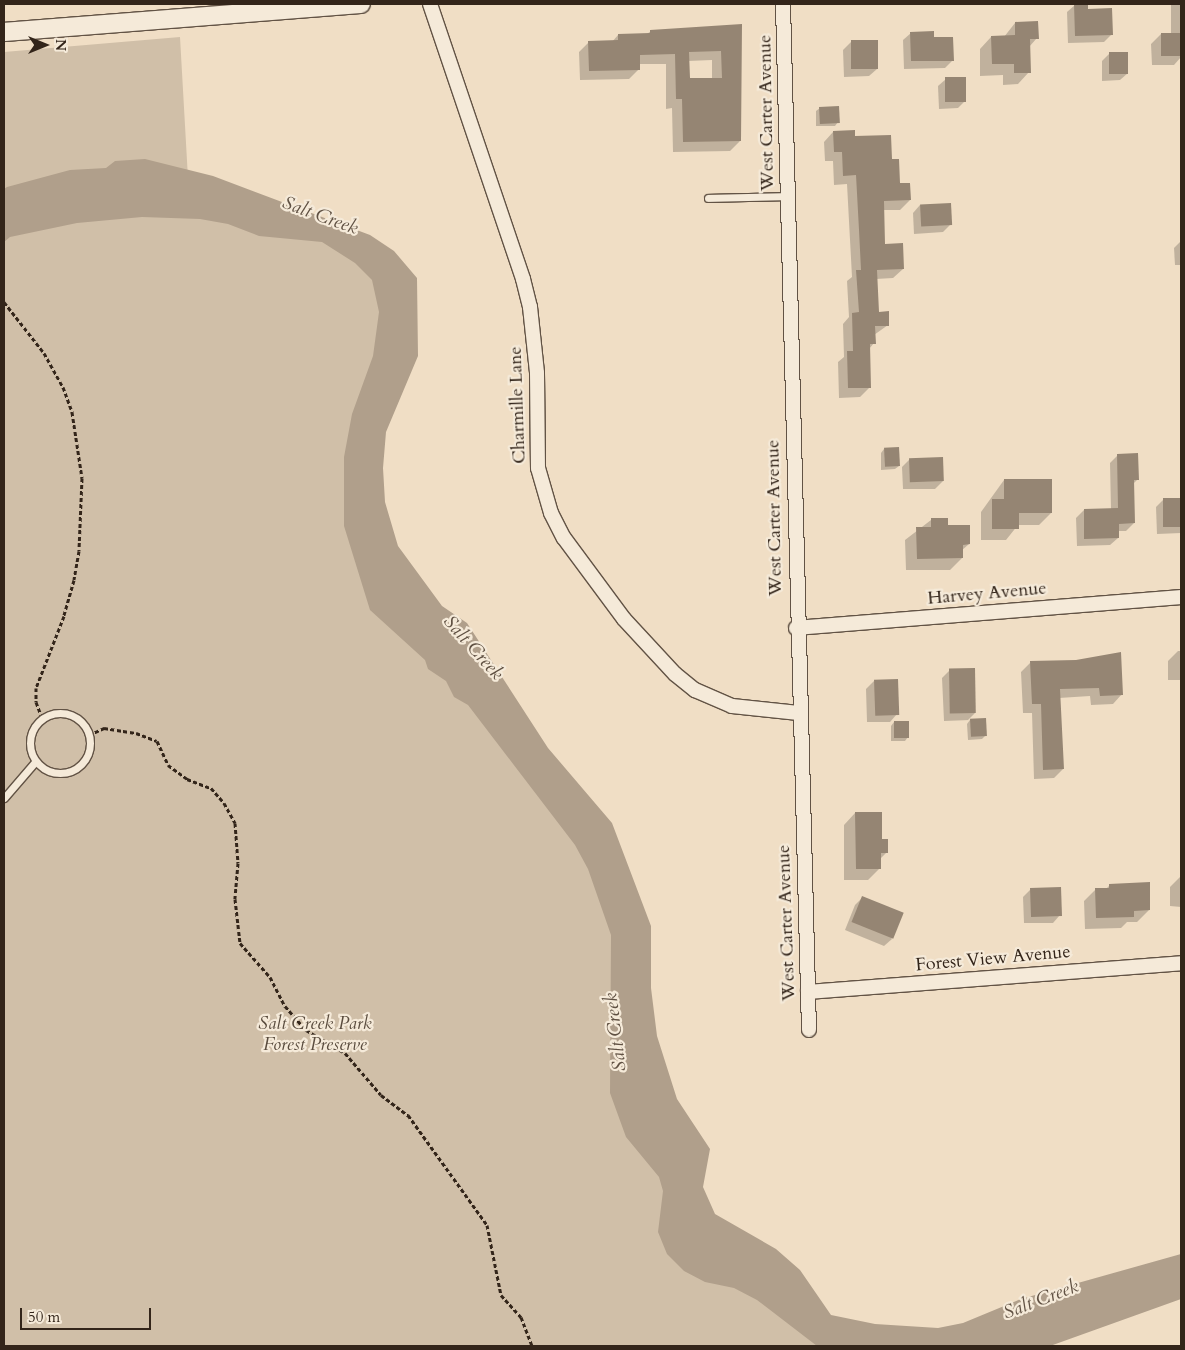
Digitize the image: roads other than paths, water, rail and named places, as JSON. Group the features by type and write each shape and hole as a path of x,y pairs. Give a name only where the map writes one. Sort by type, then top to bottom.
{"street":[{"path":"4,32 210,10 361,4"},
{"name":"Charmille Lane","path":"430,4 523,278 536,364 538,468 552,514 564,538 624,619 675,674 695,690 732,706 799,713"},
{"name":"West Carter Avenue","path":"783,4 796,628 809,1030"},
{"name":"Harvey Avenue","path":"796,628 1181,597"},
{"name":"Forest View Avenue","path":"808,992 1181,962"}],"lane":[{"path":"708,198 788,196"},
{"path":"54,714 74,717 89,735 89,755 72,769 46,769 35,762 31,752 30,734 42,718 54,714"},
{"path":"4,798 35,762"}],"water":[{"name":"Salt Creek","path":"145,159 213,176 370,235 394,251 417,278 418,356 386,432 383,468 385,502 398,546 442,606 467,623 548,748 612,823 651,926 651,988 657,1036 677,1099 710,1149 703,1187 715,1214 776,1249 800,1270 831,1315 875,1324 938,1328 963,1323 1021,1299 1181,1254 1181,1299 1050,1346 817,1346 757,1300 734,1288 705,1282 684,1271 667,1254 658,1232 663,1191 659,1177 626,1137 610,1093 611,935 588,869 575,845 468,705 454,697 446,681 428,669 425,660 370,610 344,526 344,457 352,414 373,356 379,312 372,280 355,263 322,242 259,236 228,224 200,219 142,217 77,223 10,237 4,242 4,189 7,187 70,170 106,168 115,161"}],"park label":[{"name":"Salt Creek Park Forest Preserve","path":"315,1035"}]}
